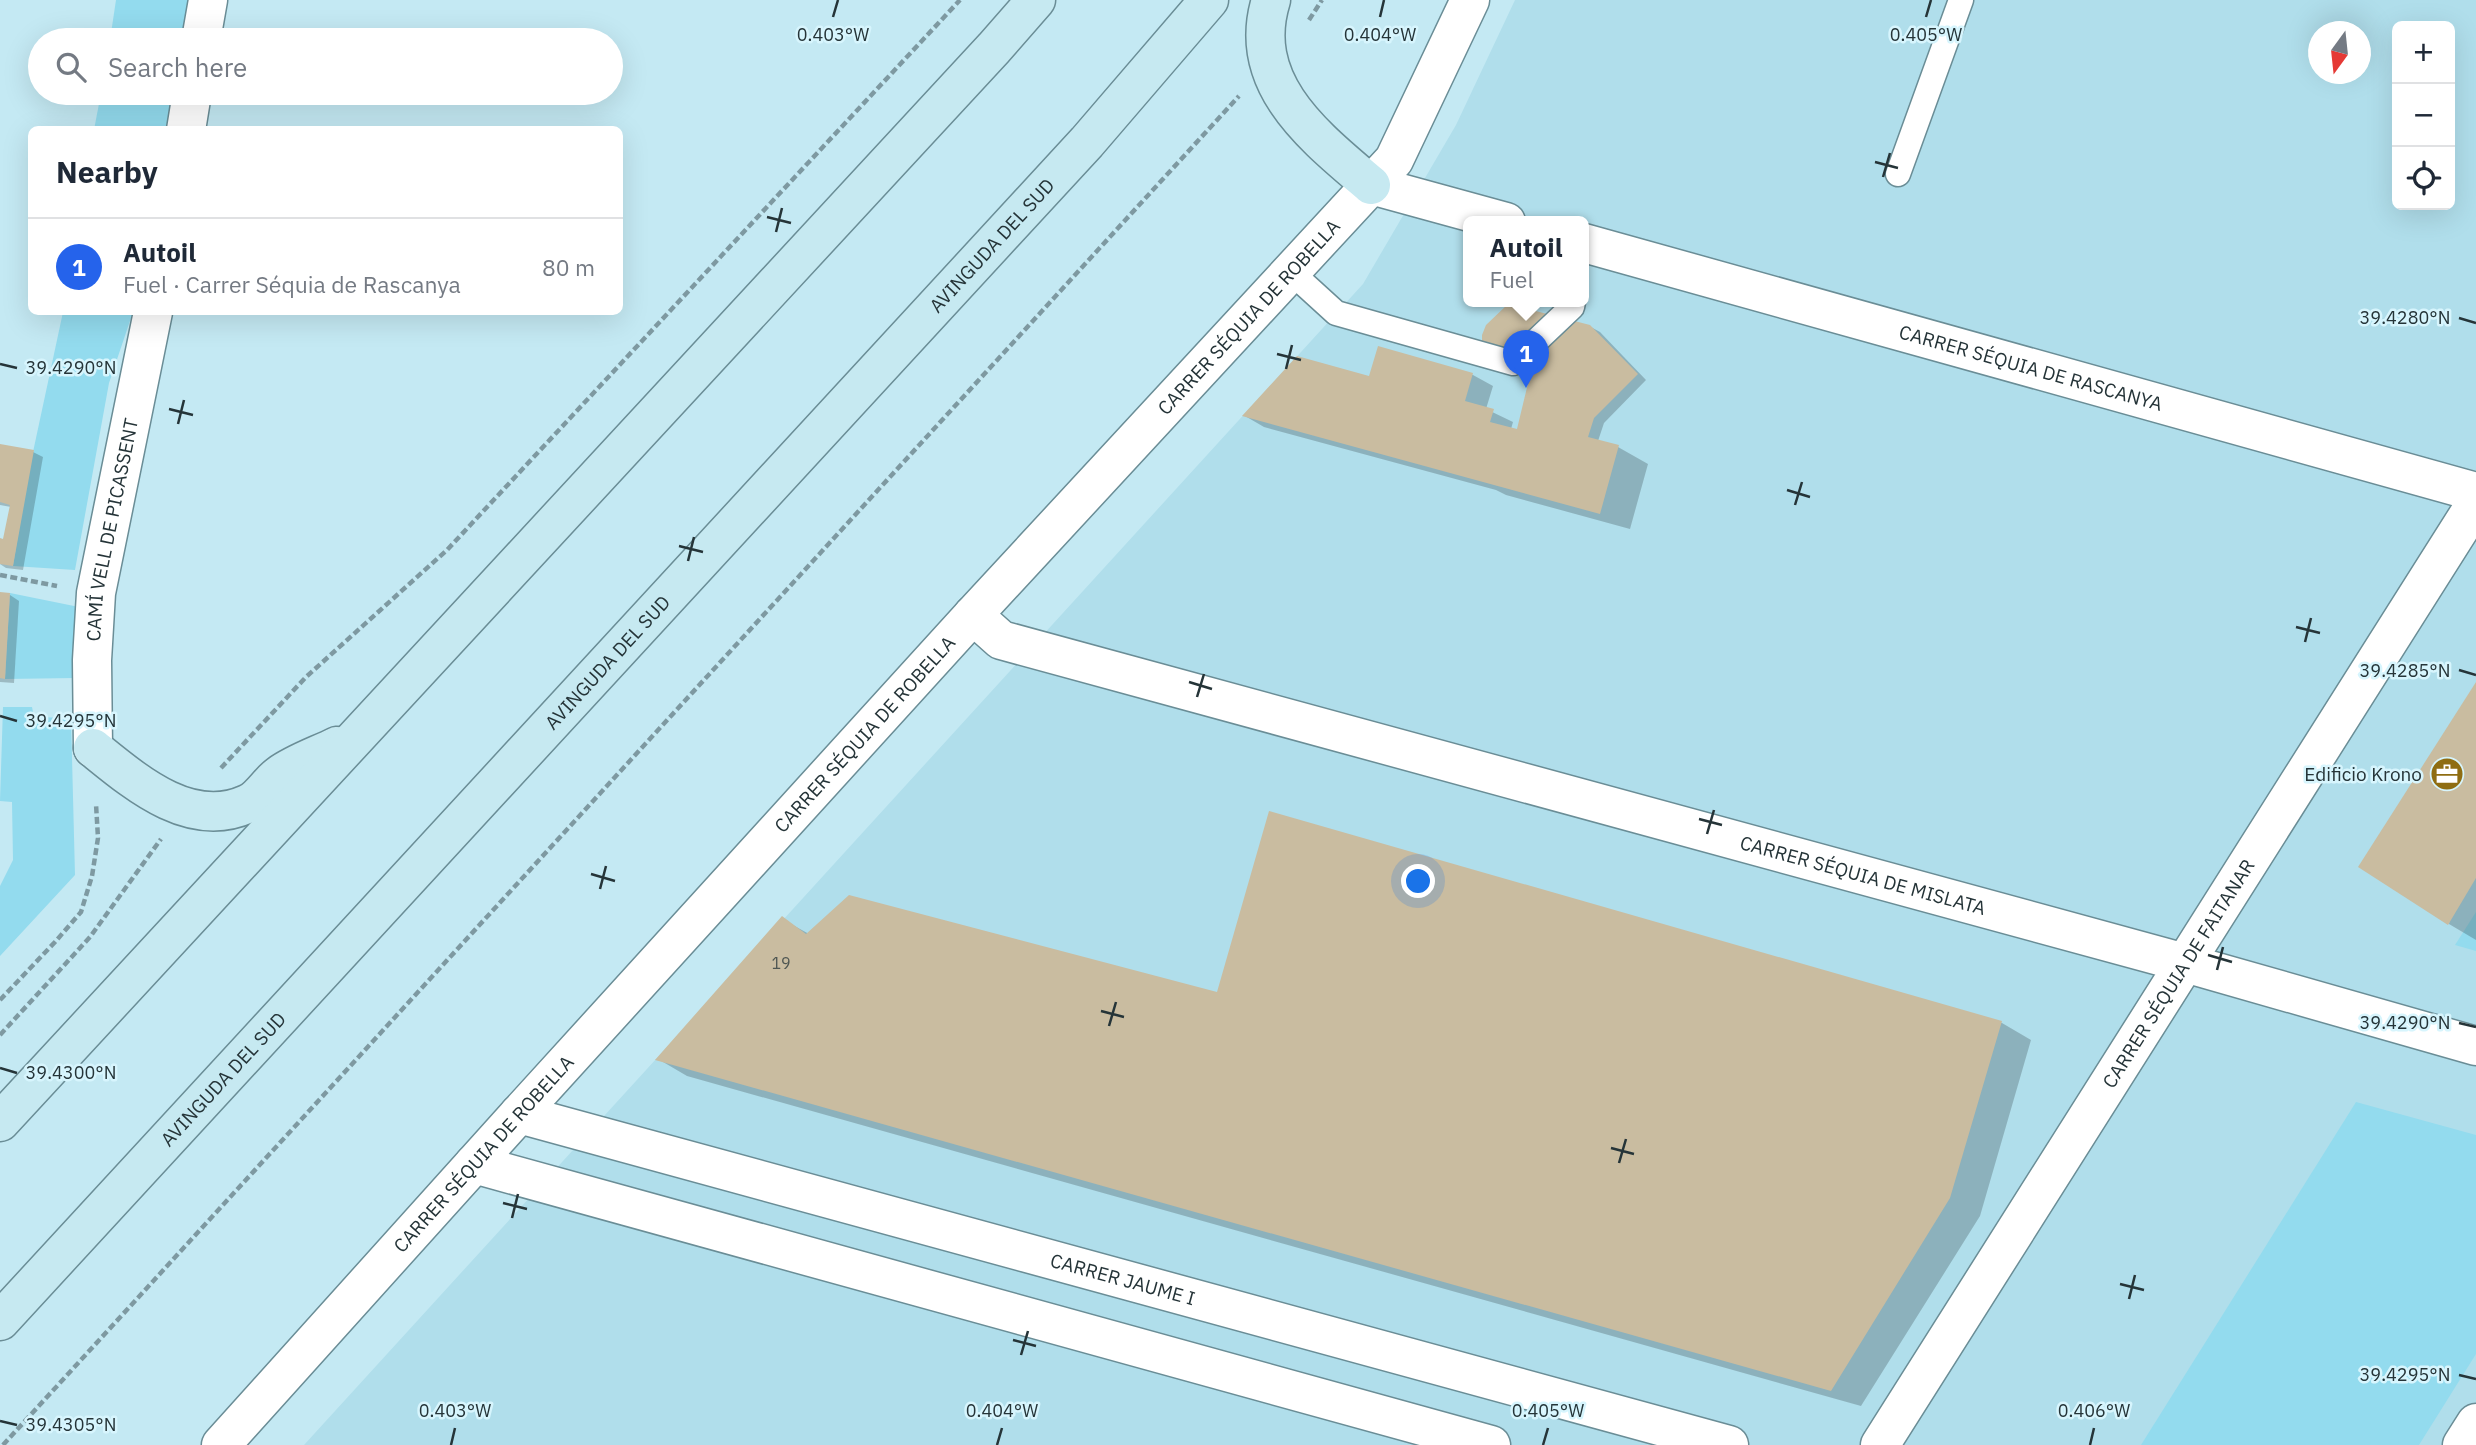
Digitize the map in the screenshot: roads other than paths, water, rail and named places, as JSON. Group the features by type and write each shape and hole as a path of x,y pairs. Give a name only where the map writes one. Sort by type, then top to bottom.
{"main road":[{"path":"0,1122 1036,0"},
{"name":"AVINGUDA DEL SUD","path":"0,1321 1087,142 1209,0"},
{"path":"1271,0 1266,17 1269,64 1280,92 1317,138 1371,184"},
{"path":"93,748 142,787 185,807 223,812 250,803 280,774 358,736"}],"street":[{"path":"203,28 208,0"},
{"name":"CARRER SÉQUIA DE ROBELLA","path":"221,1445 973,615 1394,160 1470,0"},
{"path":"187,126 190,105"},
{"path":"1371,184 1485,216"},
{"name":"CARRER SÉQUIA DE RASCANYA","path":"1589,251 2476,492"},
{"name":"CAMÍ VELL DE PICASSENT","path":"93,748 92,660 96,593 152,315"},
{"name":"CARRER SÉQUIA DE FAITANAR","path":"1880,1445 2476,503"},
{"name":"CARRER SÉQUIA DE MISLATA","path":"973,615 1001,640 2185,963 2476,1046"},
{"name":"CARRER JAUME I","path":"519,1114 1730,1445"},
{"path":"474,1164 1490,1445"},
{"path":"2462,1445 2476,1423"}],"lane":[{"path":"1898,174 1961,0"},
{"path":"1291,272 1336,313 1513,363 1572,307"}],"place":[{"name":"Autoil","path":"1526,388"},
{"name":"Edificio Krono","path":"2447,774"}]}
